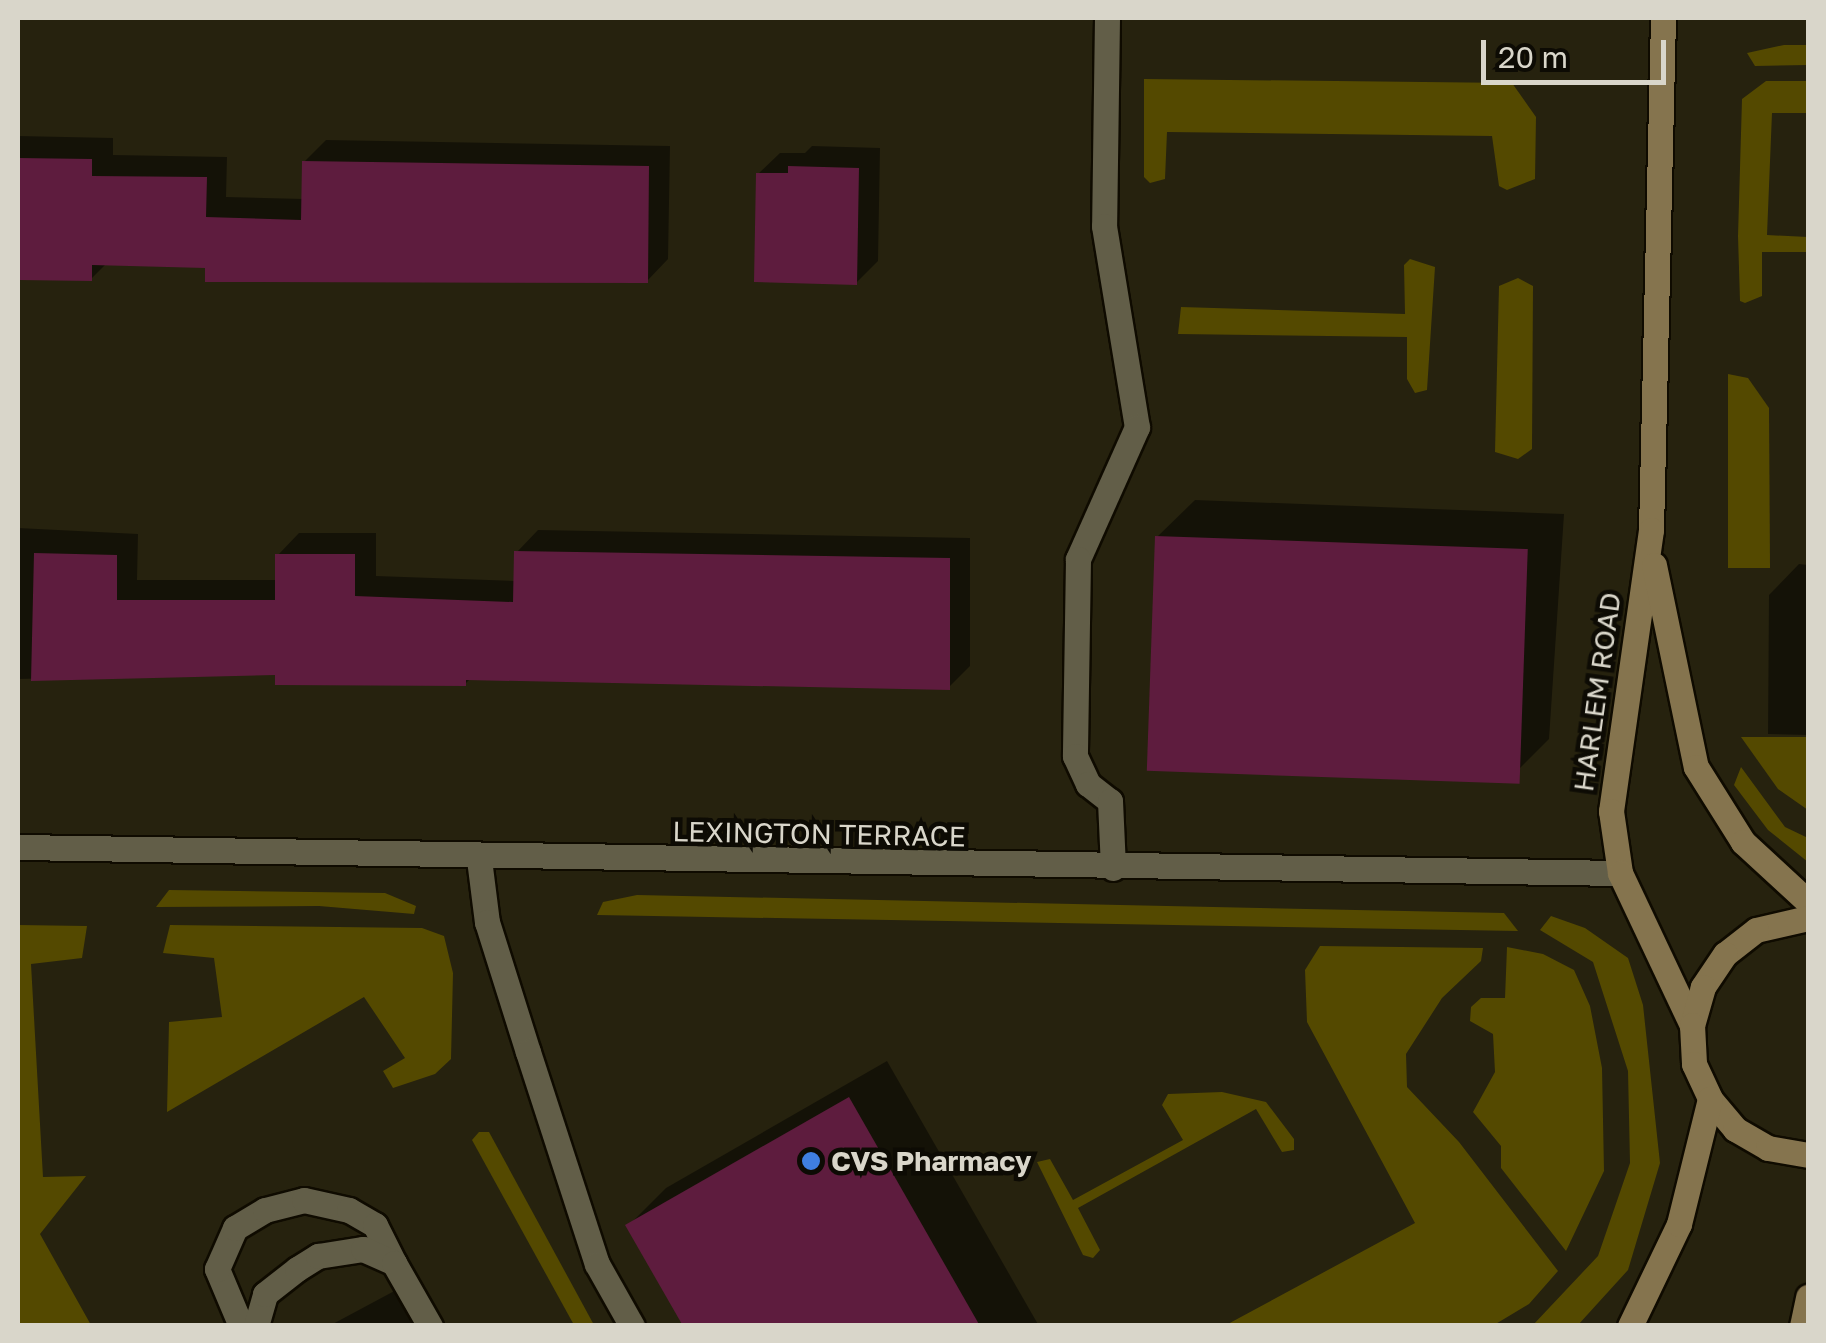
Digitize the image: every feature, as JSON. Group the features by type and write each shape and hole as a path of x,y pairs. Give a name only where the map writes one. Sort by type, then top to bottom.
{"main road":[{"name":"HARLEM ROAD","path":"1662,18 1650,530 1614,773 1620,873 1692,1025"},
{"name":"HARLEM ROAD","path":"1650,530 1659,607 1696,767 1743,842 1808,902"},
{"path":"1808,918 1756,930 1725,954 1703,987 1692,1025 1694,1064 1710,1099 1735,1129 1768,1148 1808,1155"},
{"path":"1630,1326 1678,1224 1710,1099"},
{"path":"1802,1326 1808,1296"}],"street":[{"path":"1107,18 1104,226 1137,427 1078,559 1075,756 1088,784 1110,801 1112,868"},
{"name":"LEXINGTON TERRACE","path":"18,847 479,859 1620,873"},
{"path":"479,859 487,922 597,1264 632,1326"},
{"path":"240,1326 217,1269 234,1228 265,1210 304,1200 349,1210 375,1226 430,1326"},
{"path":"256,1326 265,1294 318,1256 363,1249 394,1262"}],"shaded area":[{"path":"1784,45 1808,45 1808,65 1755,66 1747,53"},
{"path":"1144,79 1512,83 1536,117 1535,179 1507,190 1499,186 1492,136 1167,132 1165,179 1150,183 1144,177"},
{"path":"1766,81 1808,81 1808,113 1772,113 1767,235 1808,237 1808,252 1762,252 1762,296 1745,303 1740,301 1738,236 1742,99"},
{"path":"1410,259 1435,267 1427,390 1415,393 1407,379 1407,337 1178,334 1181,307 1405,314 1404,265"},
{"path":"1518,278 1533,286 1532,449 1518,459 1495,452 1499,286"},
{"path":"1728,374 1748,378 1769,408 1770,568 1728,568"},
{"path":"1741,737 1808,737 1808,810 1778,789"},
{"path":"1741,767 1785,827 1808,838 1808,862 1768,830 1734,785"},
{"path":"169,890 385,893 416,906 414,914 319,906 156,907"},
{"path":"637,895 1504,913 1518,931 597,915 603,902"},
{"path":"1551,916 1585,928 1628,958 1643,1005 1660,1163 1628,1270 1578,1325 1533,1325 1598,1256 1630,1163 1628,1071 1593,962 1540,930"},
{"path":"18,925 87,926 82,958 31,964 43,1177 86,1176 40,1234 91,1325 18,1325"},
{"path":"170,925 422,928 444,936 453,973 451,1059 435,1074 393,1088 383,1071 405,1058 364,997 167,1112 169,1022 222,1017 214,958 163,953"},
{"path":"1320,946 1483,948 1481,961 1442,998 1406,1054 1407,1087 1459,1142 1558,1271 1529,1304 1494,1325 1226,1325 1415,1223 1307,1022 1305,970"},
{"path":"1507,947 1543,954 1574,970 1590,1006 1602,1068 1604,1171 1566,1251 1501,1168 1501,1146 1473,1112 1495,1072 1493,1034 1470,1021 1471,1007 1481,998 1505,998"},
{"path":"1222,1092 1266,1102 1294,1139 1294,1150 1282,1152 1256,1109 1078,1208 1100,1250 1093,1258 1083,1255 1037,1162 1050,1159 1073,1200 1183,1140 1162,1105 1168,1094"},
{"path":"479,1132 489,1132 594,1325 574,1325 472,1140"}],"building":[{"path":"18,158 92,159 92,176 207,177 206,217 301,220 302,161 649,166 648,283 205,282 205,268 92,265 92,281 18,280"},
{"path":"788,166 859,168 857,285 754,282 756,173 788,173"},
{"path":"1155,536 1528,549 1520,784 1147,771"},
{"path":"514,551 950,558 950,690 466,680 466,686 275,685 275,675 31,681 34,553 117,555 117,600 275,600 275,554 355,554 355,596 513,602"},
{"name":"CVS Pharmacy","path":"849,1097 980,1326 683,1326 625,1225"}],"place":[{"name":"CVS Pharmacy","path":"811,1161"}]}
